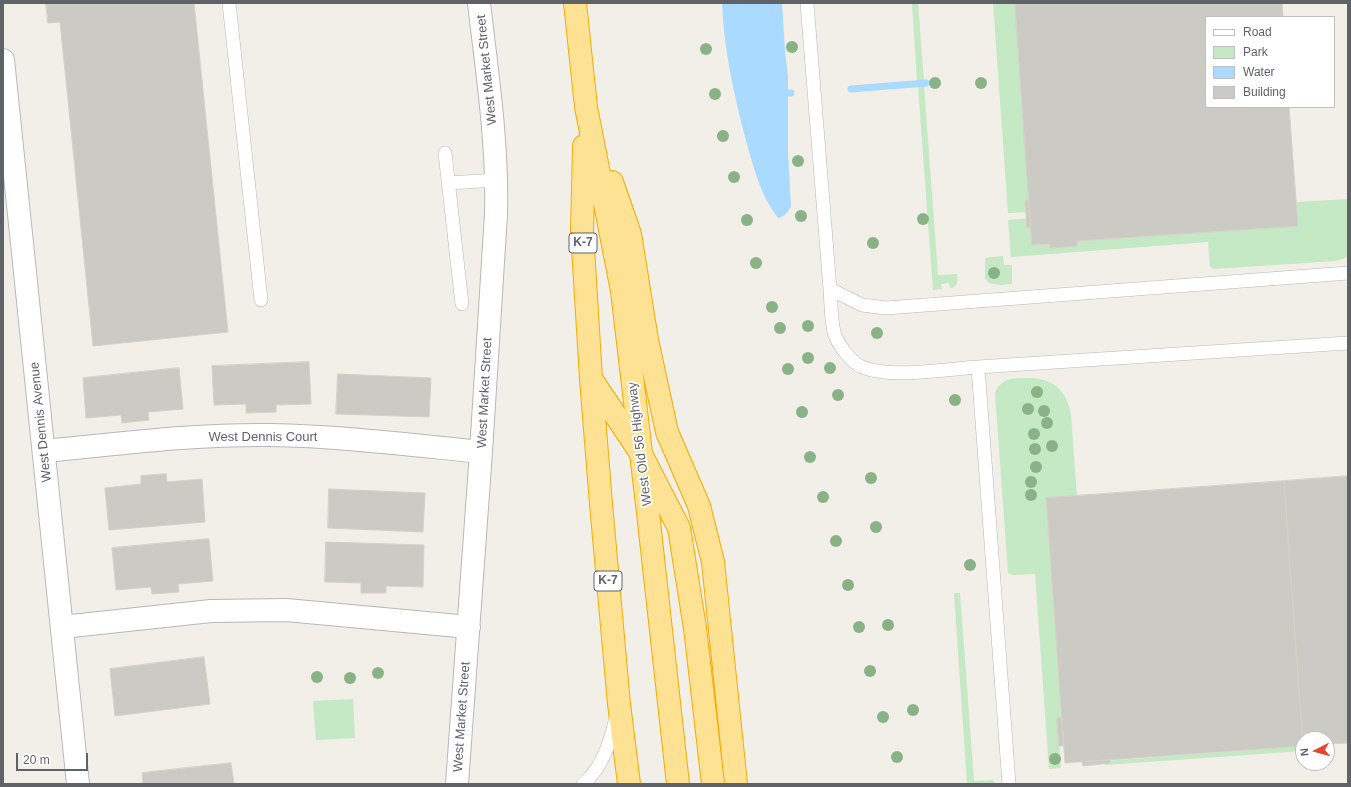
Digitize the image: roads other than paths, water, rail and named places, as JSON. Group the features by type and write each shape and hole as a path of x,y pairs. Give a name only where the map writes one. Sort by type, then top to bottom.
{"highway":[{"name":"West Old 56 Highway","path":"575,3 586,107 622,291 678,784"},
{"name":"West Old 56 Highway","path":"586,107 582,231 591,379 619,704 629,784"},
{"path":"586,107 630,234 648,340 667,432 699,506 713,562 736,784"},
{"path":"591,379 640,452 679,528 694,628 713,784"}],"street":[{"name":"West Market Street","path":"457,784 481,452 497,180 479,3"},
{"name":"West Dennis Avenue","path":"3,60 78,784"},
{"name":"West Dennis Court","path":"44,452 206,436 270,435 334,438 481,452"},
{"path":"62,627 211,610 286,610 469,627"}],"lane":[{"path":"229,3 261,300"},
{"path":"807,3 835,334 844,352 860,367 879,372 902,373 1348,343"},
{"path":"446,153 462,304"},
{"path":"449,183 497,180"},
{"path":"830,289 862,305 886,308 1348,273"},
{"path":"978,367 1009,784"},
{"path":"583,784 592,776 609,746 619,704"}],"water":[{"path":"722,3 782,3 788,77 788,152 791,207 782,217 778,218 763,193 748,148 731,76 725,40"}],"waterway":[{"path":"851,89 926,83"}]}
